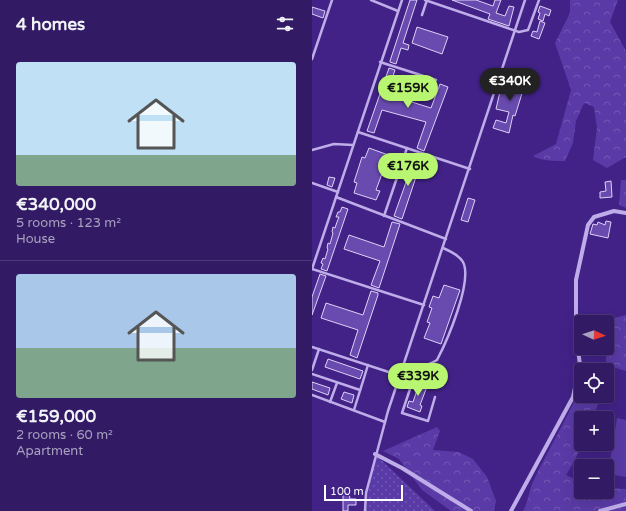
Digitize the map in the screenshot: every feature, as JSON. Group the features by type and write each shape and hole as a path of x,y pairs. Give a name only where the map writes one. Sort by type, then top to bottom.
{"street":[{"path":"511,511 573,397 580,365 576,334 576,280 588,225 594,217 614,211 626,214"},
{"path":"375,454 402,468 471,511"},
{"path":"600,511 626,504"}],"lane":[{"path":"312,59 332,0"},
{"path":"371,0 398,11"},
{"path":"402,0 312,269 424,305"},
{"path":"422,15 426,0 515,31 524,32 528,30 539,0"},
{"path":"365,511 366,493 375,454 385,422 525,0"},
{"path":"380,62 436,80"},
{"path":"358,132 470,169"},
{"path":"312,150 334,144 353,145"},
{"path":"384,216 407,148"},
{"path":"312,183 338,192"},
{"path":"336,198 446,239"},
{"path":"403,365 415,367 423,366 429,365 437,360 460,302 466,276 463,262 454,254 443,248"},
{"path":"312,347 413,380 402,413 428,421 435,397"},
{"path":"312,370 319,349"},
{"path":"354,410 368,365"},
{"path":"312,374 360,390"},
{"path":"330,402 337,383"},
{"path":"312,395 385,422"}],"green space":[{"path":"570,0 618,0 610,22 626,51 626,157 607,168 593,160 597,128 594,107 584,103 576,121 573,143 565,161 544,160 533,156 556,144 571,90 555,43 570,13"},
{"path":"621,180 626,180 626,208 619,205"},
{"path":"626,315 626,371 614,367 614,363 606,363 606,355 614,355 614,318"},
{"path":"574,401 574,403 598,403 596,411 574,411 574,451 579,451 566,475 574,479 574,499 614,499 614,488 626,489 626,511 523,511 533,482"},
{"path":"617,418 626,420 626,477 614,475 614,459 610,459 612,451 614,451 614,437"},
{"path":"437,427 440,431 433,450 459,452 473,459 487,477 496,501 494,511 451,511 422,490 399,459 383,451"},
{"path":"375,454 435,511 365,511 366,493"}],"building":[{"path":"410,0 417,0 403,43 409,45 408,50 401,48 396,64 390,61"},
{"path":"452,0 476,0 493,6 495,0 501,0 496,13 505,16 509,6 514,7 509,26 488,19 490,14"},
{"path":"540,6 551,10 549,16 545,14 543,21 538,19"},
{"path":"312,7 325,11 323,18 312,14"},
{"path":"540,21 545,23 539,39 531,36 533,31 537,32"},
{"path":"417,27 448,37 442,54 412,43"},
{"path":"389,68 395,70 387,93 418,104 431,108 440,84 448,87 424,151 417,148 426,122 382,110 374,133 367,131"},
{"path":"512,73 527,77 515,116 513,115 509,133 493,128 496,120 506,123 509,112 496,109 501,87 516,92 518,83 509,81"},
{"path":"369,148 391,156 386,172 383,171 376,190 380,191 376,200 354,193 357,183 354,182 362,157 365,158"},
{"path":"416,154 423,156 402,219 394,216"},
{"path":"329,177 335,178 332,187 327,185"},
{"path":"611,181 612,197 600,198 600,192 606,191 605,182"},
{"path":"468,198 475,200 468,222 461,220"},
{"path":"342,207 348,209 327,271 321,269 323,264 321,263 323,258 325,259 328,243 330,244 333,233 333,227 335,228 339,217 336,217"},
{"path":"606,221 611,222 608,238 590,234 593,224 597,225 598,222 605,225"},
{"path":"392,222 400,224 379,288 371,285 380,261 344,249 349,235 384,247"},
{"path":"320,274 326,276 312,315 312,297"},
{"path":"444,285 460,290 441,344 424,338 430,323 427,322 432,308 429,307 433,296 439,298"},
{"path":"371,291 378,293 378,295 357,358 350,355 358,330 321,318 326,303 363,315"},
{"path":"328,359 363,371 360,379 325,367"},
{"path":"420,381 428,384 420,405 422,406 420,412 407,407 409,401 413,402"},
{"path":"312,382 330,388 328,395 312,389"},
{"path":"344,392 354,395 352,403 341,399"},
{"path":"343,493 349,493 350,499 356,499 356,505 348,505 348,511 343,511"}]}
